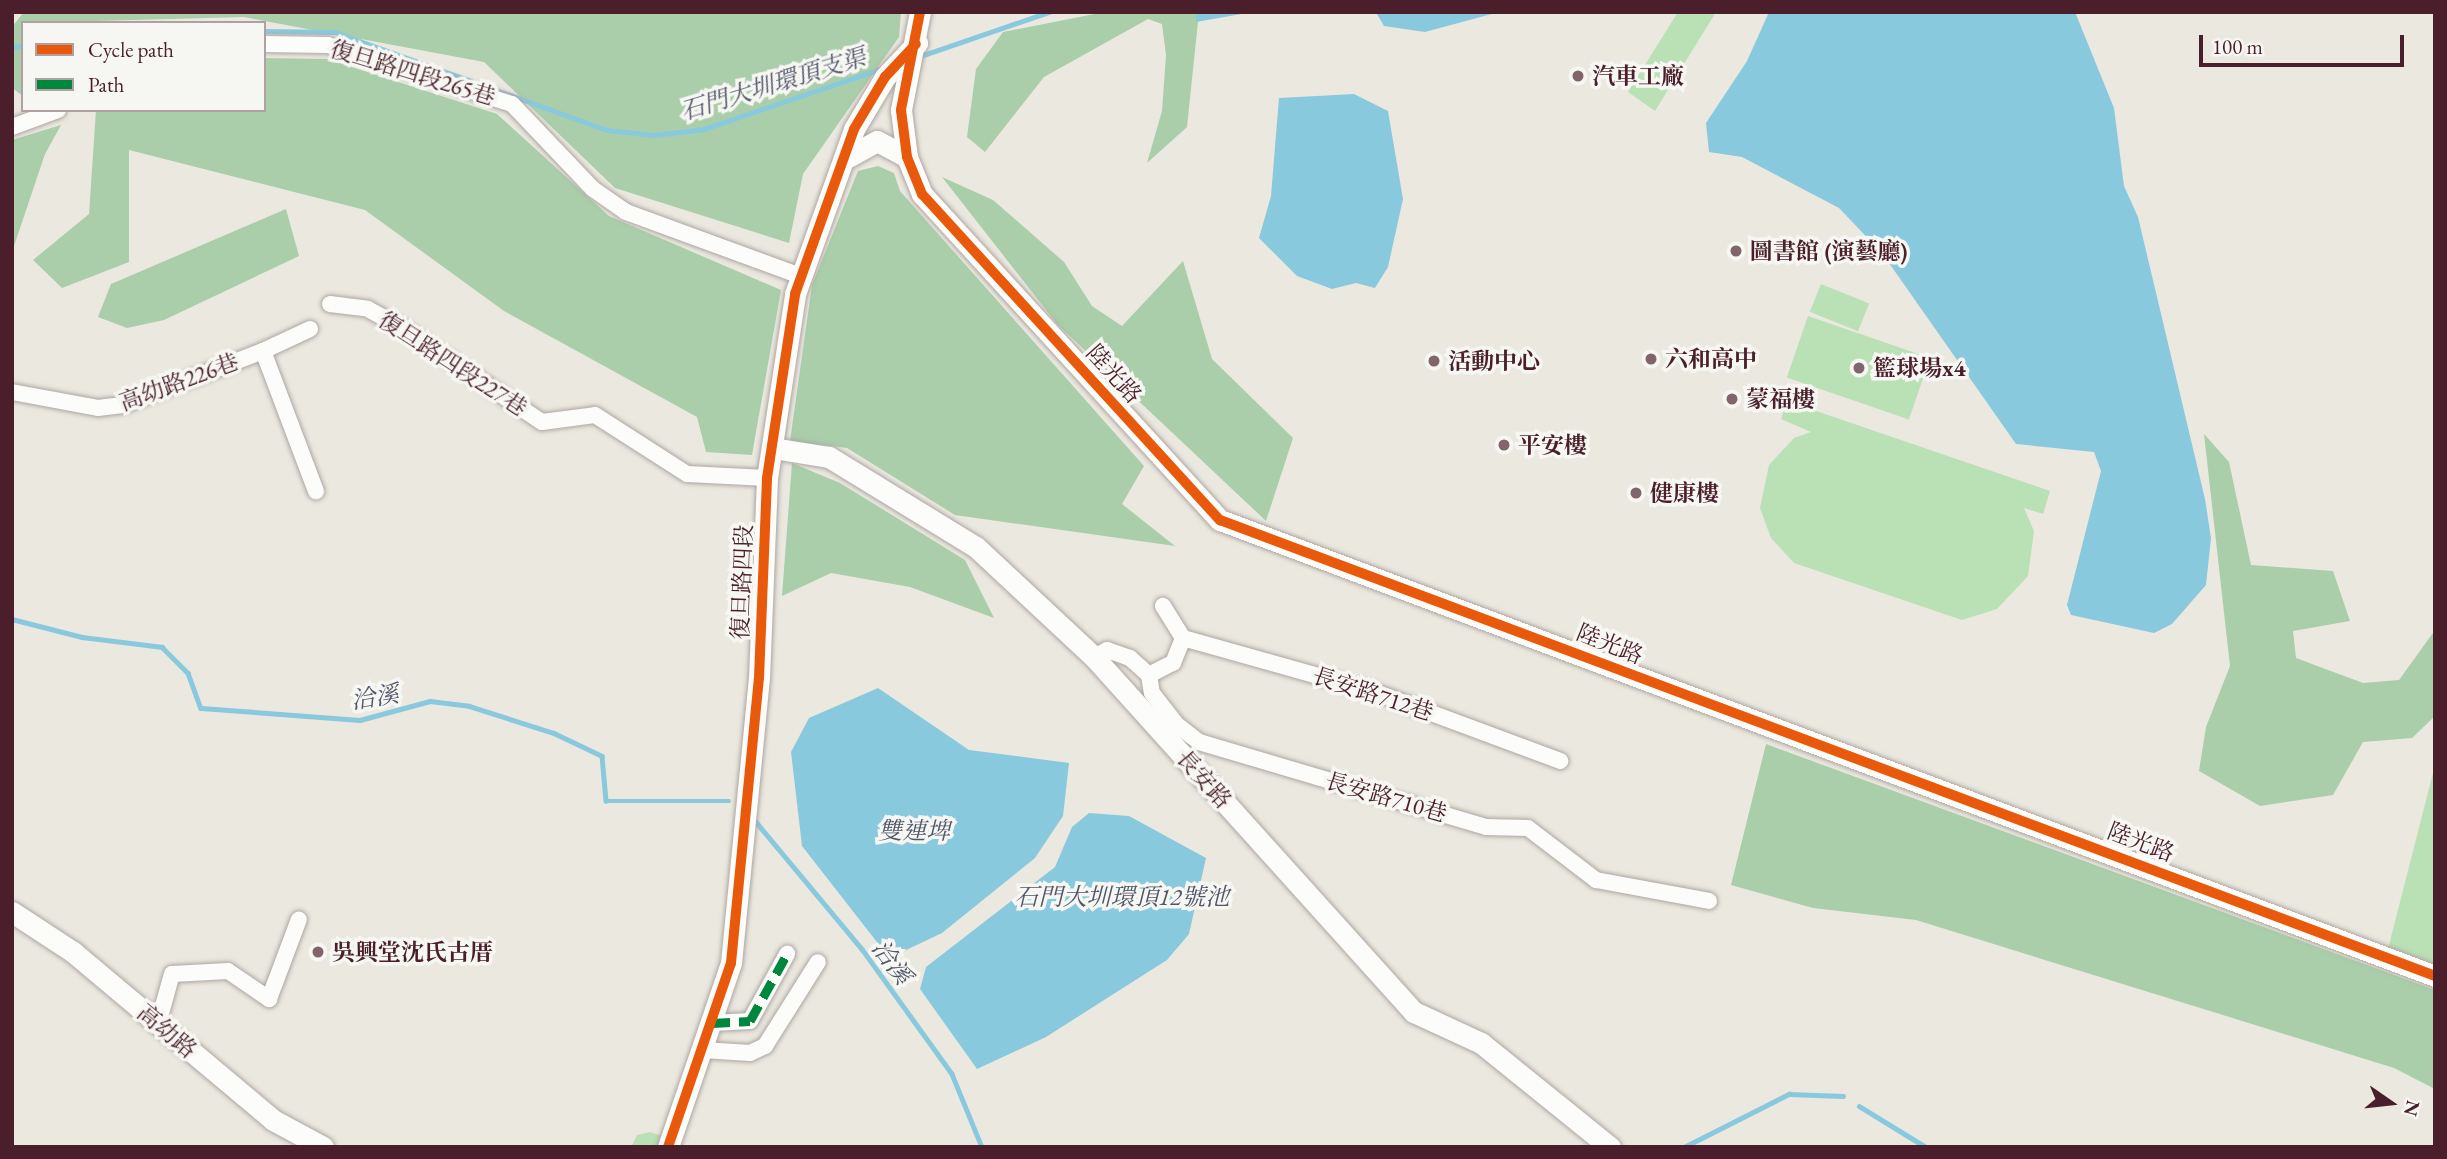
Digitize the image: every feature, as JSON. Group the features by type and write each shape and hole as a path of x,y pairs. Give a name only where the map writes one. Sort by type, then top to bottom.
{"street":[{"name":"陸光路","path":"920,12 918,41 901,110 907,157 922,194 1220,520 2435,976"},
{"name":"復旦路四段","path":"668,1147 703,1050 730,963 745,804 767,478 774,448 779,365 801,276 848,157 854,129 886,77 918,41"},
{"name":"復旦路四段265巷","path":"266,44 328,45 512,104 593,188 626,212 801,276"},
{"path":"12,127 53,112"},
{"path":"848,157 877,141 907,157"},
{"name":"復旦路四段227巷","path":"330,304 368,309 401,327 542,422 595,415 687,474 767,478"},
{"name":"高幼路226巷","path":"12,392 97,408 123,405 310,330"},
{"path":"262,351 316,491"},
{"name":"長安路","path":"774,448 829,457 976,547 1094,657 1414,1012 1481,1043 1610,1147"},
{"path":"1094,657 1107,650 1149,675 1173,663 1183,638 1163,606"},
{"name":"長安路712巷","path":"1183,638 1372,691 1560,761"},
{"name":"長安路710巷","path":"1149,675 1152,693 1176,724 1199,742 1486,827 1528,828 1596,880 1709,901"},
{"name":"高幼路","path":"12,912 73,952 272,1120 323,1147"},
{"path":"158,1024 172,974 228,971 268,999 299,919"},
{"path":"712,1023 750,1021 787,954"},
{"path":"703,1050 750,1053 765,1046 818,962"}],"green space":[{"path":"24,12 901,12 899,37 803,174 789,243 615,188 484,62 244,17 21,21 21,95 12,88 12,27"},
{"path":"1105,12 1199,12 1187,127 1147,163 1162,111 1166,55 1162,24 1148,19 1044,77 985,152 967,137 976,69 1003,32"},
{"path":"1678,12 1716,12 1655,111 1628,92"},
{"path":"266,58 327,59 497,114 609,216 781,290 752,455 706,452 697,417 504,311 365,210 129,150 129,262 62,288 33,260 89,214 96,112 266,112"},
{"path":"61,125 45,154 12,252 12,140"},
{"path":"878,166 894,173 900,191 1144,466 1122,504 1175,546 955,515 847,448 790,441 812,285 858,171"},
{"path":"942,177 993,200 1064,262 1092,306 1122,326 1183,261 1212,359 1293,438 1266,521 1057,324"},
{"path":"286,209 299,256 164,320 127,328 98,317 111,284"},
{"path":"1821,284 1869,303 1858,331 1810,312"},
{"name":"籃球場x4","path":"1808,316 1930,358 1909,419 1787,377"},
{"path":"1787,401 2050,491 2043,514 2024,508 2034,531 2028,576 1997,609 1962,620 1794,563 1771,538 1760,508 1769,465 1794,438 1811,432 1781,419"},
{"path":"2204,434 2229,462 2251,565 2333,571 2350,621 2293,631 2296,658 2363,683 2399,680 2435,630 2435,716 2412,738 2363,742 2333,795 2260,806 2199,771 2206,727 2230,666"},
{"path":"792,463 840,483 965,560 994,618 910,587 831,573 782,596"},
{"path":"1766,744 2435,990 2435,1089 2394,1068 1916,920 1813,908 1731,885"},
{"path":"2435,765 2435,968 2388,949"},
{"path":"650,1132 663,1136 660,1147 631,1147 637,1135"}],"water":[{"path":"1197,12 1253,12 1196,22"},
{"path":"1499,12 1425,32 1384,26 1377,14"},
{"path":"1769,12 2075,12 2114,108 2124,186 2138,217 2205,499 2211,538 2206,585 2172,624 2154,633 2071,615 2067,605 2101,471 2094,452 2016,444 1882,253 1839,208 1742,157 1709,152 1706,123 1747,61"},
{"path":"1354,94 1388,111 1403,199 1388,267 1375,288 1356,283 1332,289 1297,276 1259,238 1271,196 1279,98"},
{"name":"雙連埤","path":"878,688 969,750 1069,763 1063,816 1035,858 942,933 904,951 880,946 802,846 791,752 809,718"},
{"name":"石門大圳環頂12號池","path":"1089,813 1129,816 1206,858 1189,934 1167,960 1046,1037 977,1069 920,989 926,967 1055,867 1072,827"}],"waterway":[{"name":"石門大圳環頂支渠","path":"918,57 1049,12"},
{"name":"石門大圳環頂支渠","path":"266,31 335,32 607,130 655,135 704,129 880,69"},
{"name":"石門大圳環頂支渠","path":"12,47 21,46"},
{"name":"洽溪","path":"12,619 82,637 162,647 188,673 201,708 360,720 430,701 469,706 554,733 602,756 606,801 729,801"},
{"name":"洽溪","path":"752,817 862,949 952,1074 982,1147"},
{"path":"1684,1147 1789,1094 1843,1096"},
{"path":"1859,1106 1926,1147"}],"marked path":[{"path":"712,1023 750,1021 787,954"}],"cycle path":[{"path":"920,12 901,110 907,157 922,194 1220,520 2435,976"},
{"path":"668,1147 731,963 759,678 767,478 795,294 854,129 885,77 916,44"}],"place":[{"name":"汽車工廠","path":"1578,76"},
{"name":"圖書館 (演藝廳)","path":"1736,251"},
{"name":"六和高中","path":"1651,359"},
{"name":"活動中心","path":"1434,361"},
{"name":"籃球場x4","path":"1859,368"},
{"name":"蒙福樓","path":"1732,399"},
{"name":"平安樓","path":"1504,445"},
{"name":"健康樓","path":"1636,493"},
{"name":"吳興堂沈氏古厝","path":"318,952"}]}
